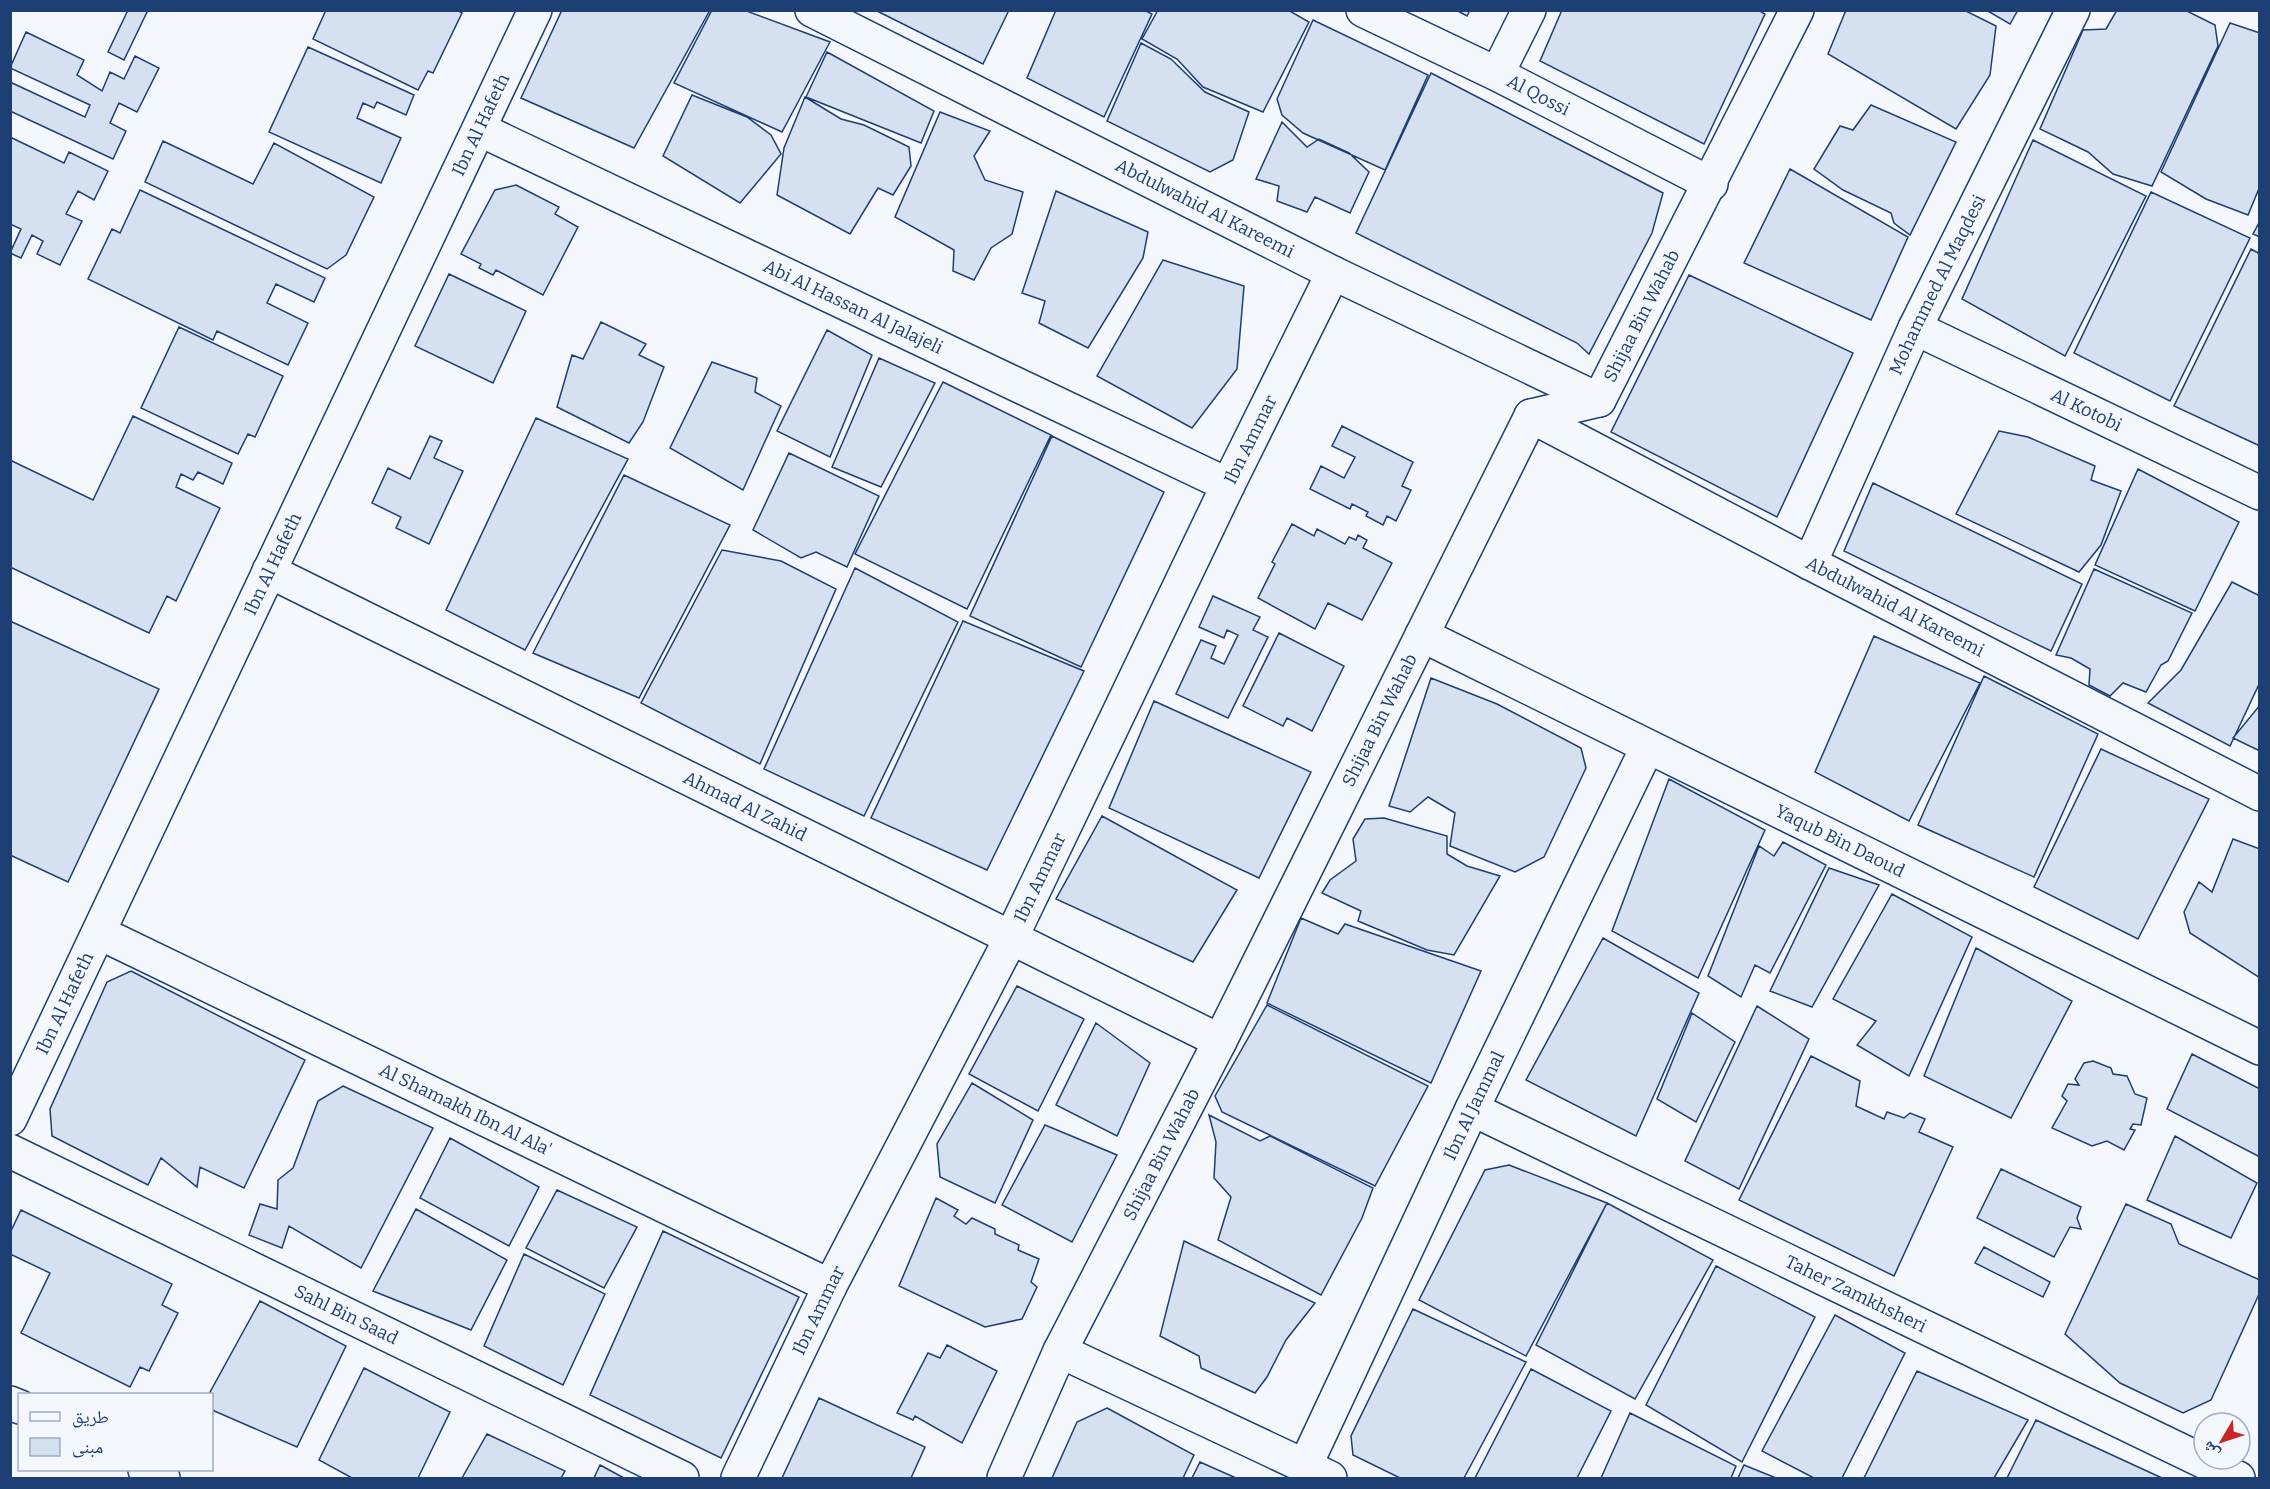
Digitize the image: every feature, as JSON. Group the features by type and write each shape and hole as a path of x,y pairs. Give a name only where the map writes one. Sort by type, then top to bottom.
{"street":[{"name":"Ibn Al Hafeth","path":"10,1119 481,130 535,10"},
{"name":"Abdulwahid Al Kareemi","path":"812,10 1333,273 1599,400"},
{"name":"Al Qossi","path":"1363,10 1497,74 1711,184"},
{"path":"1497,74 1529,10"},
{"name":"Shijaa Bin Wahab","path":"1004,1479 1060,1351 1220,1041 1532,416 1599,400 1711,184 1797,10"},
{"name":"Mohammed Al Maqdesi","path":"1810,563 1915,328 2073,10"},
{"name":"Abi Al Hassan Al Jalajeli","path":"481,130 1228,485"},
{"name":"Ibn Ammar","path":"738,1479 830,1286 1011,938 1228,485 1333,273"},
{"name":"Al Kotobi","path":"1915,328 2259,493"},
{"name":"Abdulwahid Al Kareemi","path":"1532,416 1810,563 2259,794"},
{"name":"Ahmad Al Zahid","path":"269,572 1220,1041"},
{"name":"Yaqub Bin Daoud","path":"1422,635 2259,1048"},
{"name":"Ibn Al Jammal","path":"1317,1472 1472,1109 1647,748"},
{"name":"Al Shamakh Ibn Al Ala'","path":"100,933 830,1286"},
{"name":"Taher Zamkhsheri","path":"1472,1109 2238,1479"},
{"name":"Sahl Bin Saad","path":"10,1151 682,1479"},
{"path":"1060,1351 1317,1472"},
{"path":"2252,1479 2259,1465"},
{"path":"147,1471 163,1479"}],"building":[{"path":"128,10 148,10 124,60 108,52"},
{"path":"326,10 457,10 462,13 433,73 428,71 418,90 313,39"},
{"path":"562,10 710,10 634,148 521,98"},
{"path":"712,10 744,10 830,42 782,132 674,83"},
{"path":"875,10 1009,10 983,64"},
{"path":"1056,10 1144,10 1152,14 1104,117 1027,78"},
{"path":"1158,10 1288,10 1309,22 1263,112 1203,87 1177,59 1142,39"},
{"path":"1456,10 1470,10 1467,16"},
{"path":"1562,10 1758,10 1765,14 1704,144 1540,61"},
{"path":"1846,10 1964,10 1996,26 1990,75 1956,129 1828,54"},
{"path":"1986,10 2018,10 2010,24"},
{"path":"2117,10 2185,10 2215,25 2218,46 2152,186 2113,174 2088,152 2040,129 2083,30 2106,29"},
{"path":"1313,20 1428,75 1385,170 1303,133 1282,115 1277,99"},
{"path":"2230,23 2260,33 2260,186 2248,215 2206,199 2161,172"},
{"path":"26,32 84,60 77,75 102,91 110,72 124,79 135,56 159,68 137,112 119,103 110,123 126,131 113,159 10,111 10,82 85,117 90,105 10,68"},
{"path":"1141,43 1171,59 1205,92 1249,112 1233,160 1210,172 1107,121"},
{"path":"308,47 414,95 406,115 377,102 374,108 363,103 357,118 401,138 381,183 269,132"},
{"path":"827,52 934,111 921,143 806,97"},
{"path":"1431,73 1663,193 1652,233 1589,354 1577,343 1356,233"},
{"path":"692,95 747,117 771,135 781,154 740,203 663,156"},
{"path":"805,97 841,119 864,125 909,147 911,166 893,195 878,188 850,234 777,195 784,148"},
{"path":"1871,105 1956,142 1910,235 1894,223 1891,213 1843,190 1814,169 1840,126 1853,130"},
{"path":"940,112 990,131 974,156 985,180 1023,192 1012,234 991,248 974,280 953,271 954,250 895,217"},
{"path":"1282,122 1307,147 1319,139 1349,153 1369,172 1350,213 1315,197 1307,212 1277,201 1279,186 1256,179"},
{"path":"10,137 64,163 69,152 108,171 94,200 78,191 66,214 82,221 60,265 37,254 43,241 32,235 21,258 10,253 21,229 10,224"},
{"path":"2033,140 2146,196 2065,356 1962,299"},
{"path":"163,141 253,184 274,143 374,197 346,255 327,269 145,182"},
{"path":"1790,169 1908,237 1871,320 1744,263"},
{"path":"516,185 559,207 555,214 578,227 543,295 496,270 493,275 479,268 481,264 461,254 495,190"},
{"path":"140,190 325,278 314,302 276,284 267,303 308,323 288,365 217,331 213,340 88,279 112,229 120,233"},
{"path":"1056,191 1148,232 1143,258 1088,348 1039,323 1045,301 1022,293"},
{"path":"2151,192 2250,238 2170,401 2074,353"},
{"path":"2260,221 2260,237 2253,234"},
{"path":"2251,249 2260,254 2260,446 2174,406"},
{"path":"1163,260 1244,286 1237,369 1192,428 1097,376"},
{"path":"449,274 526,311 493,383 415,346"},
{"path":"1689,275 1853,353 1777,517 1611,432"},
{"path":"601,322 646,344 639,355 664,367 643,422 629,443 557,407 572,355 583,359"},
{"path":"179,327 283,376 255,437 248,434 238,454 141,408"},
{"path":"827,330 872,355 830,457 777,431"},
{"path":"879,358 935,383 881,487 832,467"},
{"path":"712,362 757,378 755,392 781,406 743,490 670,448"},
{"path":"943,382 1051,435 967,609 855,554"},
{"path":"133,416 232,463 223,484 198,472 193,480 181,474 176,487 220,508 176,601 167,596 149,633 10,567 10,460 93,500"},
{"path":"536,418 628,459 525,650 446,610"},
{"path":"1342,426 1413,462 1402,486 1411,490 1396,521 1387,516 1383,525 1366,516 1368,512 1352,504 1350,509 1310,489 1321,466 1344,478 1355,457 1332,446"},
{"path":"1999,431 2028,437 2095,466 2091,480 2121,491 2101,545 2079,572 1956,514"},
{"path":"430,436 442,441 434,458 463,471 429,544 396,528 401,517 372,503 388,468 410,479"},
{"path":"1052,436 1164,492 1081,667 970,616"},
{"path":"789,453 879,496 847,567 816,552 801,558 753,530"},
{"path":"2138,469 2239,522 2195,611 2095,565"},
{"path":"624,475 730,525 639,698 533,653"},
{"path":"1873,483 2082,584 2051,651 1844,551"},
{"path":"1292,524 1314,536 1317,529 1345,544 1349,537 1356,540 1358,535 1367,540 1363,548 1392,563 1362,620 1328,603 1315,629 1258,598 1275,564 1272,562"},
{"path":"722,550 781,561 836,589 760,764 641,703"},
{"path":"855,568 958,622 864,816 764,769"},
{"path":"2094,569 2192,613 2168,661 2161,665 2146,692 2123,683 2110,696 2089,685 2090,669 2071,658 2056,655"},
{"path":"2232,582 2260,596 2260,682 2230,746 2148,703 2181,670"},
{"path":"1213,596 1260,617 1253,630 1268,637 1228,718 1176,694 1201,640 1216,646 1211,658 1224,664 1238,635 1227,630 1224,638 1199,627"},
{"path":"10,621 159,689 68,882 10,855"},
{"path":"963,621 1084,671 987,870 871,818"},
{"path":"1279,633 1344,666 1312,731 1287,718 1283,726 1243,706"},
{"path":"1874,636 1980,683 1909,821 1815,772"},
{"path":"1984,676 2098,734 2034,877 1918,825"},
{"path":"1431,678 1497,704 1581,748 1586,768 1544,857 1515,872 1450,846 1455,813 1428,797 1410,812 1389,806"},
{"path":"1154,701 1311,772 1259,878 1109,808"},
{"path":"2260,705 2260,751 2233,738"},
{"path":"2101,749 2209,799 2138,939 2034,887"},
{"path":"1669,779 1765,830 1698,978 1612,931"},
{"path":"1102,816 1237,890 1193,962 1056,899"},
{"path":"1384,818 1447,836 1447,854 1467,866 1500,876 1454,955 1427,950 1358,921 1361,911 1322,893 1330,880 1356,861 1353,839 1365,819"},
{"path":"2233,839 2260,849 2260,978 2190,933 2184,912 2199,882 2212,892"},
{"path":"1783,842 1826,865 1770,973 1755,965 1741,997 1708,976 1759,846 1774,856"},
{"path":"1829,868 1879,885 1812,1007 1770,991"},
{"path":"1892,894 1972,937 1909,1076 1857,1045 1876,1021 1833,999"},
{"path":"1301,918 1338,934 1345,924 1481,971 1431,1083 1267,1003"},
{"path":"1603,938 1699,993 1636,1136 1526,1080"},
{"path":"1976,948 2072,1001 2011,1118 1924,1076"},
{"path":"131,971 305,1060 244,1188 200,1167 197,1187 161,1158 148,1185 52,1136 50,1109 107,982"},
{"path":"1017,986 1084,1019 1038,1111 969,1074"},
{"path":"1267,1005 1428,1086 1375,1186 1222,1112 1215,1096"},
{"path":"1757,1006 1809,1039 1739,1189 1685,1161"},
{"path":"1692,1013 1735,1042 1696,1122 1657,1099"},
{"path":"1096,1023 1150,1063 1117,1136 1056,1105"},
{"path":"2192,1054 2260,1089 2260,1157 2167,1109"},
{"path":"1811,1056 1860,1081 1856,1106 1884,1119 1887,1112 1904,1118 1910,1113 1925,1119 1919,1132 1953,1147 1894,1276 1739,1200"},
{"path":"2093,1061 2111,1068 2113,1074 2127,1076 2135,1094 2147,1098 2141,1125 2133,1124 2130,1129 2135,1130 2124,1150 2107,1141 2092,1146 2052,1128 2067,1101 2062,1096 2068,1084 2079,1085 2075,1079 2084,1063"},
{"path":"972,1083 1033,1120 995,1203 940,1177 937,1144"},
{"path":"343,1086 433,1128 361,1268 289,1226 282,1248 249,1235 260,1204 277,1209 278,1180 293,1168 318,1101"},
{"path":"1209,1115 1260,1141 1270,1136 1373,1188 1362,1218 1321,1295 1218,1240 1231,1197 1214,1178 1216,1142"},
{"path":"1045,1125 1117,1155 1072,1242 1002,1205"},
{"path":"2175,1136 2257,1183 2231,1238 2147,1200"},
{"path":"450,1138 539,1187 509,1246 420,1198"},
{"path":"1509,1165 1607,1203 1526,1356 1419,1300 1485,1170"},
{"path":"2001,1169 2081,1207 2077,1218 2081,1229 2070,1227 2054,1257 1977,1218"},
{"path":"557,1190 637,1227 604,1288 526,1248"},
{"path":"936,1198 958,1210 954,1216 966,1224 972,1218 995,1229 995,1234 1019,1245 1018,1250 1039,1259 1031,1282 1037,1287 1022,1319 985,1327 899,1286"},
{"path":"1607,1203 1713,1260 1635,1399 1536,1345"},
{"path":"2126,1204 2171,1224 2179,1244 2260,1280 2260,1292 2211,1400 2183,1413 2120,1383 2065,1334"},
{"path":"416,1209 507,1260 471,1330 373,1291"},
{"path":"21,1210 172,1284 162,1305 178,1313 149,1371 140,1367 130,1387 21,1333 50,1273 10,1254 10,1233"},
{"path":"663,1231 799,1297 721,1458 590,1395"},
{"path":"1184,1241 1315,1303 1286,1340 1267,1377 1255,1393 1201,1368 1199,1356 1160,1336"},
{"path":"1984,1247 2050,1282 2043,1297 1975,1263"},
{"path":"524,1254 605,1294 563,1385 484,1346"},
{"path":"1716,1266 1815,1317 1742,1462 1646,1405"},
{"path":"260,1301 346,1346 297,1447 213,1410 213,1393 210,1393"},
{"path":"1413,1309 1526,1362 1464,1478 1400,1478 1353,1455 1351,1436"},
{"path":"1835,1315 1905,1353 1842,1478 1814,1478 1762,1451"},
{"path":"947,1345 997,1371 962,1443 915,1416 913,1420 897,1413 928,1353 940,1358"},
{"path":"364,1368 450,1412 418,1478 352,1478 319,1460"},
{"path":"1531,1369 1611,1411 1577,1478 1475,1478"},
{"path":"1917,1371 2028,1420 1994,1478 1864,1478"},
{"path":"819,1398 925,1447 911,1478 782,1478"},
{"path":"1107,1408 1194,1455 1183,1478 1052,1478 1077,1422"},
{"path":"1630,1413 1736,1466 1731,1478 1601,1478"},
{"path":"2036,1420 2162,1478 2007,1478"},
{"path":"487,1434 565,1471 561,1478 462,1478"},
{"path":"1200,1462 1236,1478 1192,1478"},
{"path":"600,1465 624,1478 594,1478"},
{"path":"1744,1465 1776,1478 1738,1478"}]}
